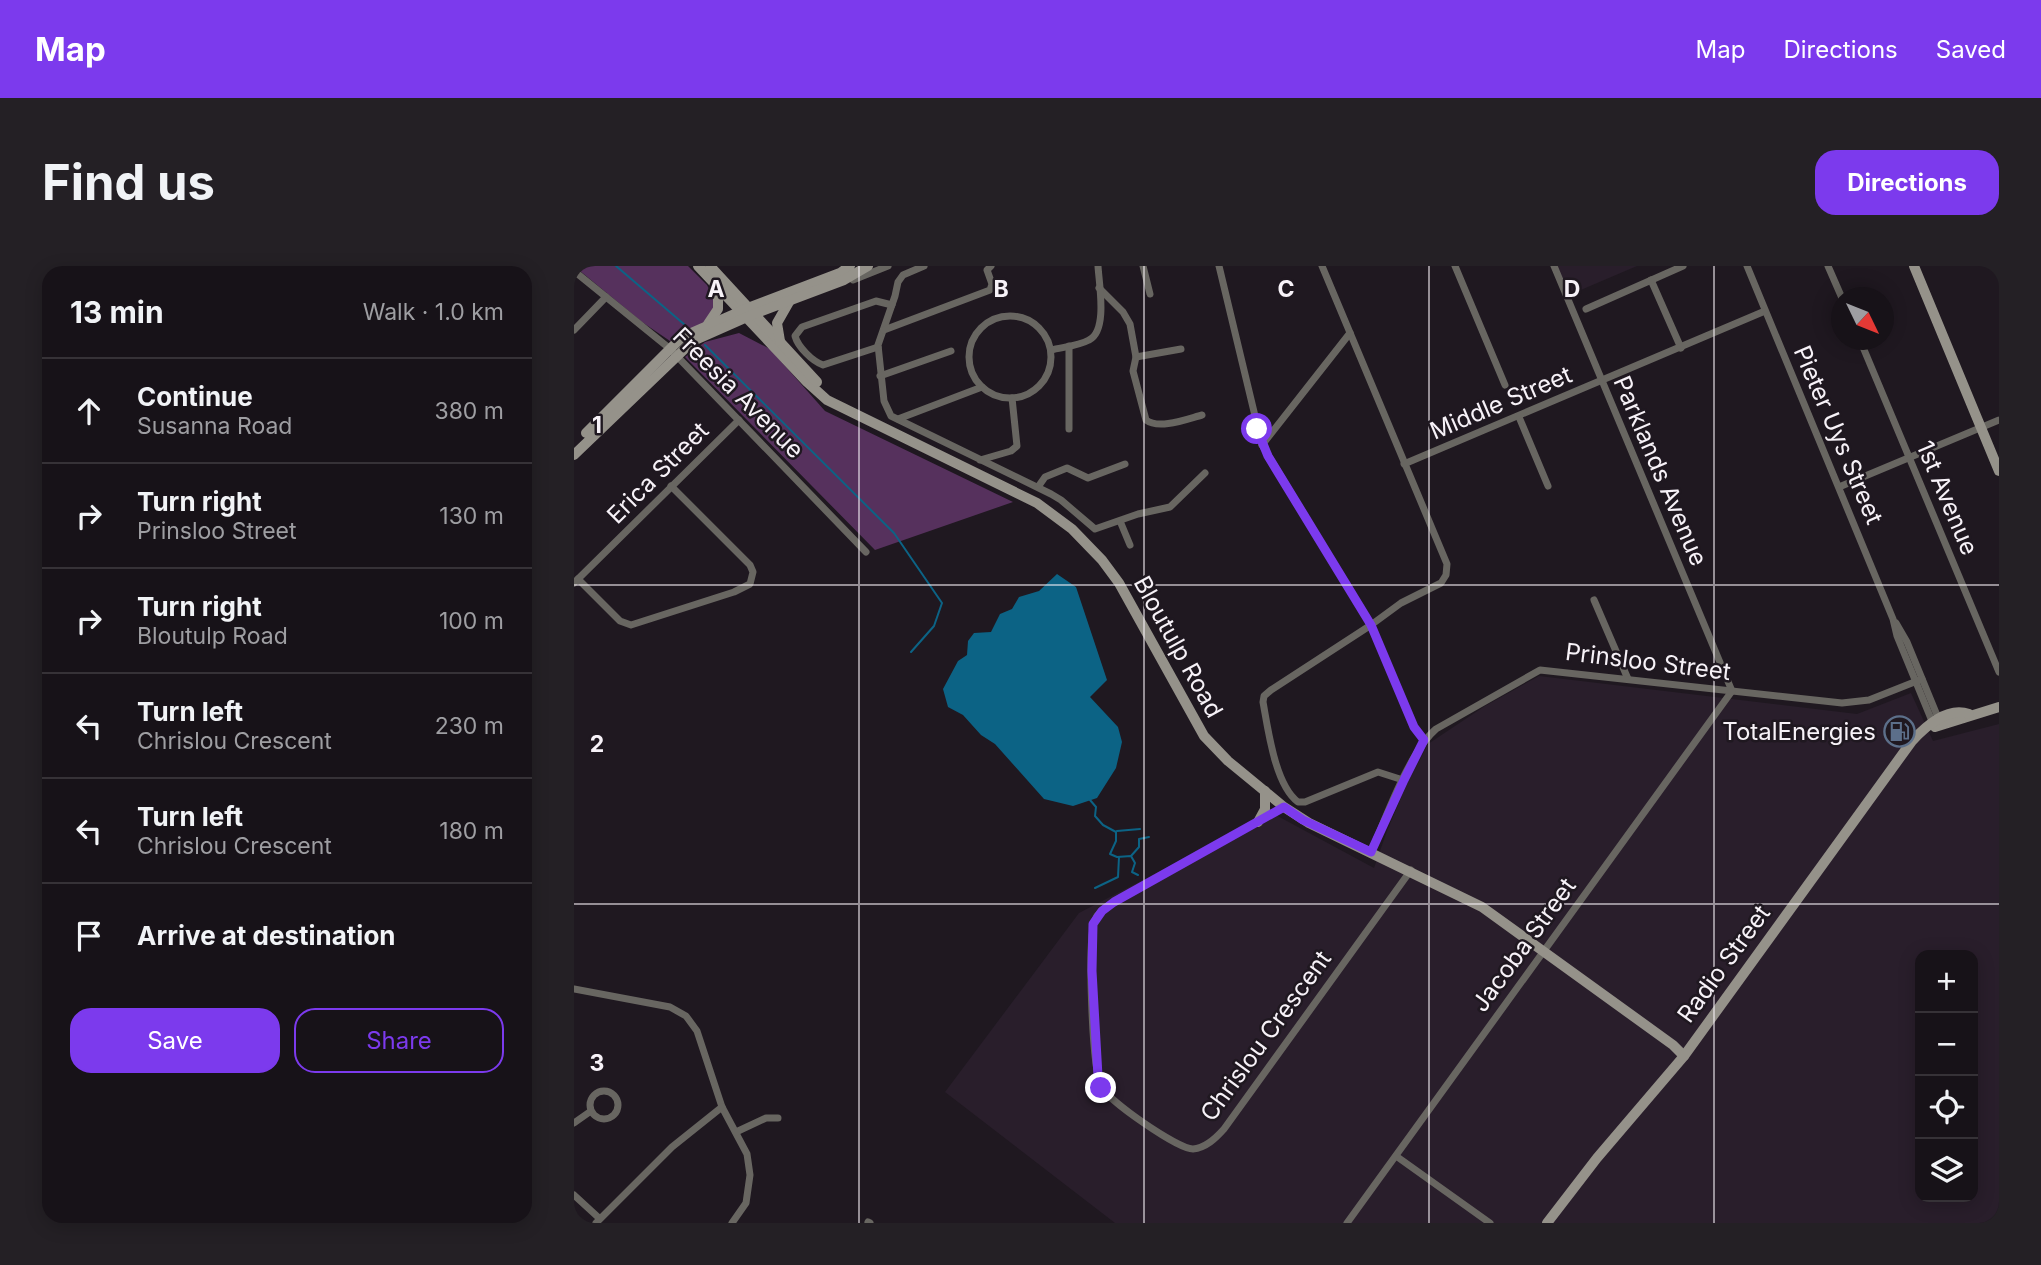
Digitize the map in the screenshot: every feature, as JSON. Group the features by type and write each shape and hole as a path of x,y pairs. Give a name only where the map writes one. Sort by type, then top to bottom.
{"street":[{"name":"Bloutulp Road","path":"698,266 718,288 781,343 841,406"},
{"path":"710,266 730,288 747,313"},
{"path":"574,446 690,338 705,329 840,273 850,266"},
{"path":"812,294 845,281 868,266"},
{"path":"727,326 747,313 789,302 888,266"},
{"path":"924,266 900,278 878,346 880,376 887,410 891,416 1061,499 1091,528 1098,529 1170,507 1205,473"},
{"path":"884,330 990,290 992,286 987,270 991,266"},
{"path":"1051,351 1088,341 1098,331 1101,313 1098,266"},
{"path":"1143,266 1150,294"},
{"path":"1219,266 1262,445 1371,625 1414,727 1424,740"},
{"path":"1322,266 1445,561 1447,572 1441,583 1411,597 1264,696 1263,702 1274,755 1288,793 1294,800 1301,803 1378,772 1404,780"},
{"path":"1455,266 1506,385"},
{"name":"Parklands Avenue","path":"1554,266 1732,691"},
{"path":"1586,309 1683,266"},
{"name":"Pieter Uys Street","path":"1748,266 1894,619 1897,636 1919,680 1935,723"},
{"path":"1828,266 1837,287"},
{"path":"1914,266 1999,471"},
{"name":"Freesia Avenue","path":"574,271 673,352 866,552"},
{"path":"1650,280 1681,348"},
{"path":"705,329 718,309 718,288"},
{"path":"730,288 753,298 776,299"},
{"path":"1099,288 1127,317 1136,357 1133,371 1142,413 1149,423 1160,424 1202,415"},
{"path":"574,330 606,297"},
{"path":"878,346 823,365 816,362 797,342 795,336 802,327 876,301 892,305"},
{"path":"781,343 778,323 789,302"},
{"name":"Middle Street","path":"1404,464 1765,311"},
{"name":"Bloutulp Road","path":"747,313 765,338 827,400 1037,503 1079,535 1119,583 1204,736 1221,754 1284,807 1303,820 1411,870 1482,907 1685,1056"},
{"path":"889,314 899,323"},
{"path":"1012,315 1026,318 1038,326 1047,337 1051,364 1046,377 1037,388 1026,395 1012,398 991,394 982,387 973,376 969,362 972,341 985,324 997,317 1012,315"},
{"path":"705,329 741,327 765,338"},
{"path":"1262,445 1350,333"},
{"path":"1069,346 1069,429"},
{"path":"1136,357 1181,349"},
{"name":"1st Avenue","path":"1864,350 1999,671"},
{"path":"880,376 951,351"},
{"path":"574,455 673,352"},
{"path":"898,419 982,387"},
{"path":"980,460 1010,451 1017,446 1012,398"},
{"path":"914,413 914,427"},
{"path":"1519,417 1548,486"},
{"name":"Erica Street","path":"576,581 739,420"},
{"path":"1839,487 1999,420"},
{"path":"1038,487 1045,477 1068,468 1088,478 1125,464"},
{"path":"576,581 620,621 631,625 743,589 750,584 753,576 750,565 671,486"},
{"path":"1120,521 1130,545"},
{"path":"1594,600 1628,679"},
{"name":"Prinsloo Street","path":"1371,852 1424,740 1436,730 1540,670 1853,704 1919,680"},
{"name":"Jacoba Street","path":"1347,1223 1732,691"},
{"path":"1935,723 1964,718 1969,714 1999,707"},
{"name":"Radio Street","path":"1547,1223 1597,1158 1685,1056 1904,751 1935,723"},
{"path":"1258,822 1265,809 1265,791"},
{"name":"Chrislou Crescent","path":"1284,807 1114,902 1102,911 1093,924 1094,1031 1101,1088 1120,1106 1185,1148 1203,1147 1224,1129 1411,870"},
{"path":"574,989 660,1005 681,1012 696,1031 723,1107 747,1154 750,1175 746,1203 733,1223"},
{"path":"574,1123 591,1111 592,1100 599,1092 610,1092 618,1100 617,1111 610,1119 599,1118 591,1111"},
{"path":"574,1195 597,1220 672,1147 723,1107"},
{"path":"736,1132 766,1118 778,1118"},
{"path":"1396,1156 1490,1223"}],"shaded area":[{"path":"574,266 688,266 707,285 717,304 708,320 670,341 642,322"},
{"path":"1557,266 1637,266 1569,295"},
{"path":"739,333 770,349 825,411 1013,502 875,550 685,357 705,342"},
{"path":"1539,676 1857,714 1911,693 1933,741 1999,724 1999,1223 1115,1223 945,1092 1079,913 1272,813 1374,868 1406,786 1428,744 1485,706"}],"water":[{"path":"1057,574 1076,587 1107,680 1090,697 1118,727 1122,742 1116,768 1097,798 1073,806 1044,799 995,744 981,735 963,715 948,707 943,689 958,661 967,655 968,641 974,633 991,632 1000,614 1012,609 1019,597 1039,591"}],"waterway":[{"path":"616,266 685,325"},
{"path":"705,345 894,533 942,603 934,626 911,652"},
{"path":"1090,800 1096,807 1095,816 1103,825 1116,832 1116,841 1110,854 1117,857 1131,856 1135,863 1132,872 1138,875"},
{"path":"1117,831 1140,829"},
{"path":"1131,856 1139,847 1139,839 1149,837"},
{"path":"1095,888 1118,877 1119,857"}],"place":[{"name":"TotalEnergies","path":"1899,732"}],"route":[{"path":"1101,1088 1094,1031 1092,971 1093,924 1096,917 1114,902 1284,807 1303,820 1371,852 1424,740 1414,727 1371,625 1268,456 1257,429"}]}
